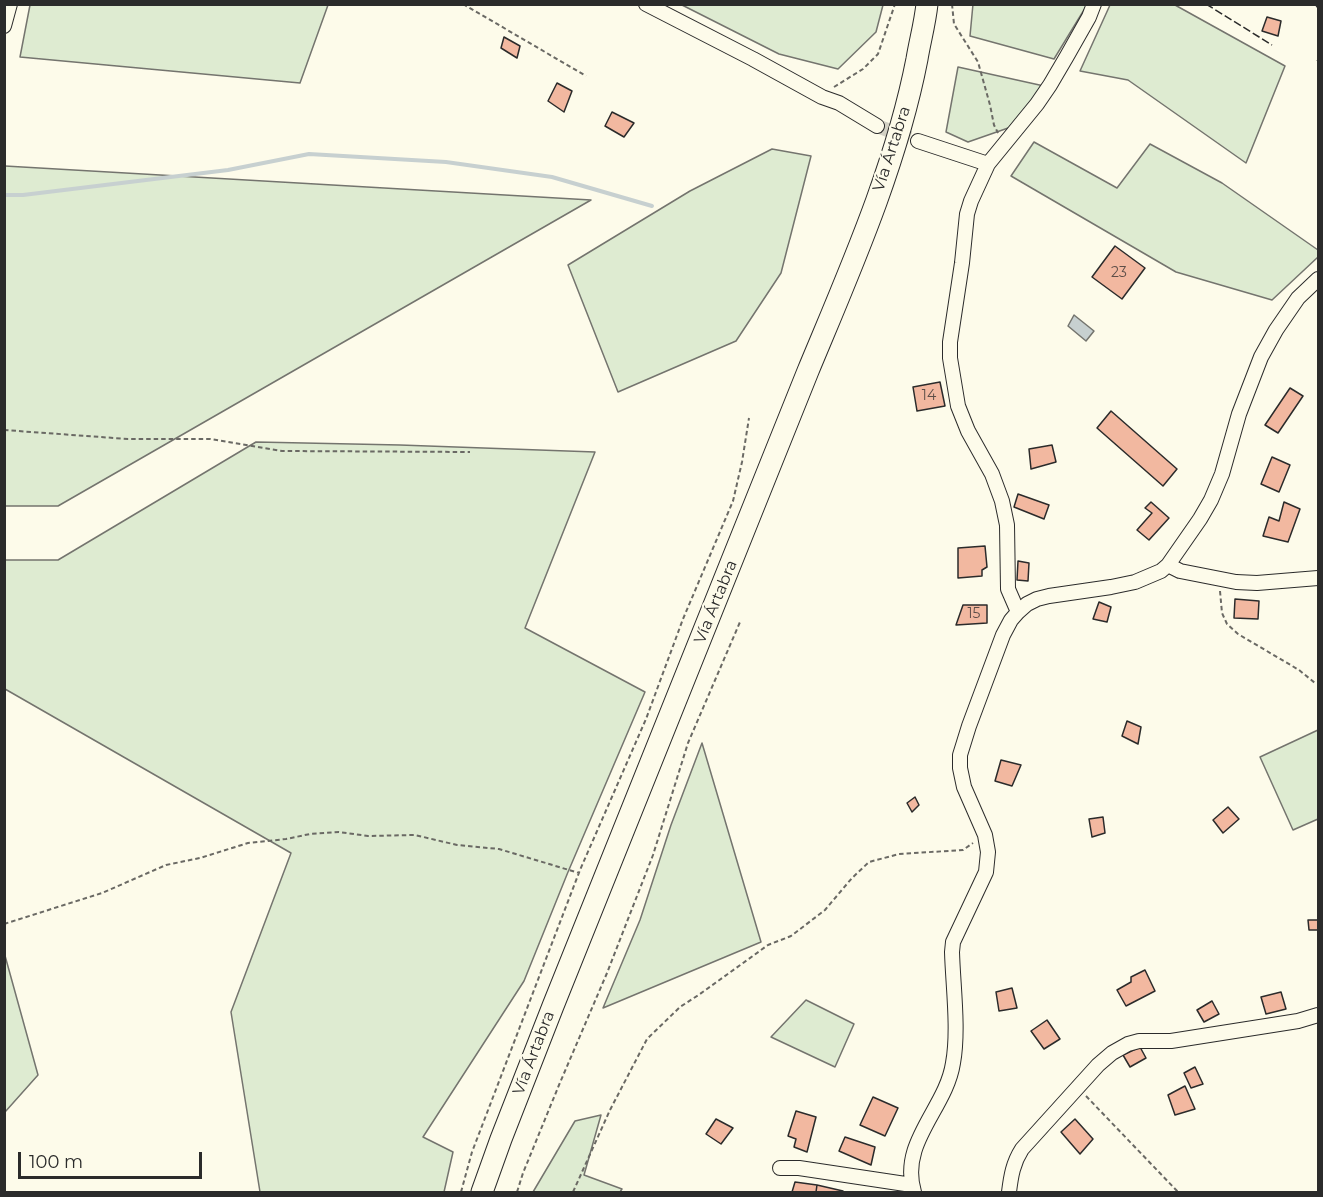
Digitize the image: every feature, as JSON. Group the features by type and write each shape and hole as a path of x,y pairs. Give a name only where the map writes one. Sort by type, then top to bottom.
{"highway":[{"name":"Vía Ártabra","path":"482,1192 553,1006 866,228 890,163 910,96 927,4"}],"street":[{"path":"4,26 10,4"},
{"path":"646,4 822,97 839,103 877,126"},
{"path":"1018,612 1008,589 1006,525 1002,501 992,474 968,431 958,406 950,358 950,342 967,214 988,164 1050,85 1068,56 1094,4"},
{"path":"918,141 988,164"},
{"path":"780,1168 799,1168 913,1189 911,1171 914,1150 944,1092 953,1066 956,1045 952,952 954,942 986,872 988,852 985,835 964,787 960,755 1003,635 1018,612 1037,599 1135,582 1161,571 1168,565 1211,500 1222,474 1239,414 1261,357 1298,298 1318,279"},
{"path":"1168,565 1180,571 1236,582 1257,583 1318,578"},
{"path":"1009,1192 1015,1160 1022,1149 1098,1065 1112,1053 1139,1041 1171,1041 1298,1021 1318,1015"}],"path":[{"path":"463,4 586,76"},
{"path":"822,97 837,84 863,69 878,54 895,4"},
{"path":"952,4 954,24 978,62 994,125 1003,147"},
{"path":"461,1192 472,1152 579,873 646,719 683,619 733,501 749,418"},
{"path":"4,430 128,439 210,439 282,451 470,452"},
{"path":"1220,579 1222,613 1227,624 1238,634 1315,682"},
{"path":"517,1192 558,1085 607,973 649,865 688,742 740,622"},
{"path":"4,924 102,893 166,864 200,858 248,843 310,834 339,832 368,836 415,836 457,845 499,849 579,873"},
{"path":"573,1192 610,1110 647,1039 680,1007 768,945 791,936 825,910 869,862 899,854 963,850 985,835"},
{"path":"1078,1087 1178,1192"}],"green space":[{"path":"30,4 328,5 300,83 20,57"},
{"path":"973,4 1087,5 1054,59 970,36"},
{"path":"682,5 883,5 876,32 838,69 779,54"},
{"path":"1110,5 1175,5 1285,66 1246,163 1128,80 1080,71"},
{"path":"958,67 1044,86 1011,127 968,142 946,132"},
{"path":"1034,142 1117,188 1150,144 1222,183 1318,250 1318,257 1272,300 1176,272 1011,176"},
{"path":"772,149 811,156 781,273 736,341 618,392 568,265 690,191"},
{"path":"4,166 591,200 58,506 5,506"},
{"path":"256,442 595,452 525,628 645,692 524,981 423,1137 453,1152 444,1192 260,1192 231,1012 291,853 5,689 5,560 58,560"},
{"path":"1318,730 1318,819 1293,830 1260,757"},
{"path":"702,743 761,942 603,1008 640,920 671,825"},
{"path":"4,952 38,1075 5,1112 4,1112"},
{"path":"806,1000 854,1024 835,1067 771,1037"},
{"path":"601,1115 584,1175 622,1189 620,1192 533,1192 575,1121"}],"shaded area":[{"path":"1074,315 1094,331 1086,341 1068,326"}],"building":[{"path":"1267,17 1281,21 1278,36 1262,31"},
{"path":"504,37 520,46 517,58 501,48"},
{"path":"557,83 572,91 564,112 548,101"},
{"path":"612,112 634,123 624,137 605,126"},
{"path":"1115,246 1145,268 1122,299 1092,277"},
{"path":"940,382 945,406 917,411 913,387"},
{"path":"1290,388 1303,396 1278,433 1265,425"},
{"path":"1111,411 1177,469 1163,486 1097,428"},
{"path":"1052,445 1056,462 1031,469 1029,449"},
{"path":"1272,457 1290,465 1279,492 1261,484"},
{"path":"1018,494 1049,505 1044,519 1014,507"},
{"path":"1151,502 1169,518 1149,540 1137,530 1152,513 1145,508"},
{"path":"1284,502 1300,509 1288,542 1263,536 1269,517 1279,521"},
{"path":"985,546 987,567 982,570 982,576 958,578 958,548"},
{"path":"1018,561 1029,563 1028,581 1017,580"},
{"path":"1235,599 1259,601 1258,619 1234,618"},
{"path":"1099,602 1111,607 1107,622 1093,619"},
{"path":"963,605 987,605 987,623 956,625"},
{"path":"1127,721 1141,727 1138,744 1122,736"},
{"path":"1001,760 1021,765 1012,786 995,781"},
{"path":"915,797 919,805 912,812 907,803"},
{"path":"1228,807 1239,819 1223,833 1213,820"},
{"path":"1103,817 1105,833 1092,837 1089,819"},
{"path":"1308,920 1318,920 1318,930 1309,930"},
{"path":"1145,970 1155,991 1126,1006 1117,990 1131,982 1131,977"},
{"path":"1012,988 1017,1008 999,1011 996,992"},
{"path":"1281,992 1286,1009 1266,1014 1261,997"},
{"path":"1212,1001 1219,1014 1204,1022 1197,1010"},
{"path":"1047,1020 1060,1039 1044,1049 1031,1031"},
{"path":"1140,1047 1146,1058 1130,1067 1123,1055"},
{"path":"1195,1067 1203,1084 1191,1088 1184,1073"},
{"path":"1185,1086 1195,1109 1175,1115 1168,1095"},
{"path":"873,1097 898,1108 885,1136 860,1125"},
{"path":"796,1111 816,1117 807,1152 794,1147 796,1139 788,1136"},
{"path":"716,1119 733,1128 721,1144 706,1134"},
{"path":"1075,1119 1093,1139 1080,1154 1061,1132"},
{"path":"845,1137 875,1147 871,1165 839,1151"},
{"path":"795,1182 817,1185 816,1192 792,1192"},
{"path":"817,1185 843,1191 843,1192 816,1192"}],"waterway":[{"path":"4,195 23,195 228,170 309,154 446,162 552,177 652,206"}],"tunnel":[{"path":"877,126 918,141"}],"fence":[{"path":"1206,4 1272,45"},
{"path":"1315,4 1318,8"}]}
